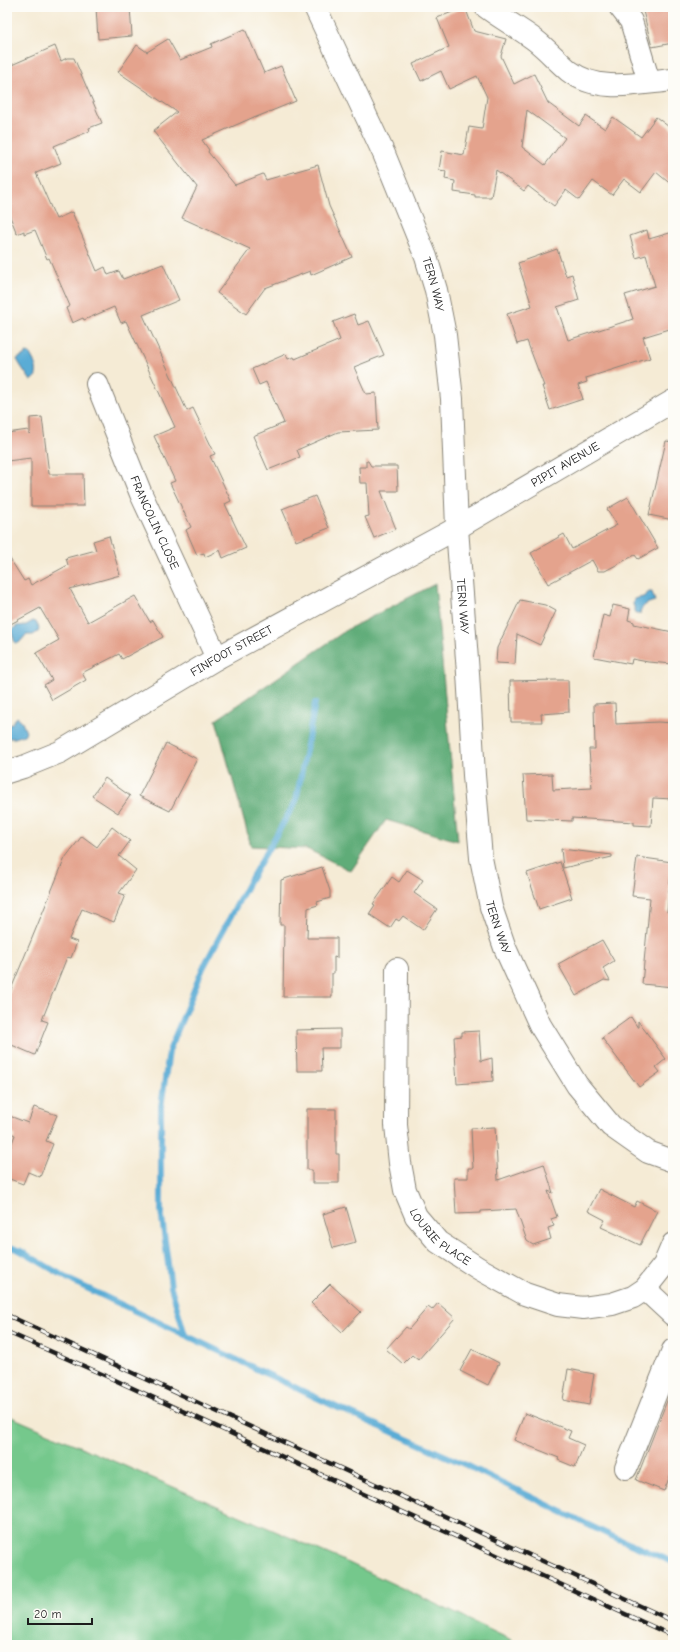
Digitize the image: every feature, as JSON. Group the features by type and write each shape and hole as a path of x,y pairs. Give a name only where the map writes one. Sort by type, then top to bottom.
{"street":[{"name":"TERN WAY","path":"315,7 384,154 426,257 436,290 445,335 452,399 457,528 474,775 481,858 491,907 502,941 540,1025 577,1085 611,1126 648,1152 673,1161"},
{"path":"486,7 534,40 570,71 585,80 616,85 632,85 673,80"},
{"path":"620,7 631,21 650,82"},
{"name":"FRANCOLIN CLOSE","path":"97,384 141,494 217,658"},
{"name":"PIPIT AVENUE","path":"457,528 673,401"},
{"name":"FINFOOT STREET","path":"7,772 60,752 217,658 457,528"},
{"name":"LOURIE PLACE","path":"397,969 396,1124 400,1163 405,1190 416,1216 438,1242 478,1268 525,1294 558,1305 583,1308 612,1304 633,1297 645,1289 664,1265 673,1244"},
{"path":"645,1289 673,1315"},
{"path":"626,1468 673,1350"}],"green space":[{"path":"435,584 458,841 386,820 351,871 307,849 251,846 216,720 348,629"},
{"path":"7,1415 349,1563 522,1645 7,1645"}],"water":[{"path":"27,353 30,354 36,368 35,378 31,381 17,359"},
{"path":"649,592 652,592 655,601 645,605 640,614 636,614 633,604 634,599 643,597"},
{"path":"33,621 36,622 38,626 38,632 33,635 26,635 19,643 15,643 11,630 17,626 26,625"},
{"path":"17,717 21,720 26,732 24,735 15,738 7,738 7,726"}],"building":[{"path":"96,7 130,7 132,36 98,39"},
{"path":"465,7 474,31 506,39 501,56 514,84 534,74 548,103 579,126 586,116 605,129 613,117 641,137 656,117 673,130 673,186 656,172 641,192 624,179 612,195 593,181 579,200 566,190 554,206 528,186 524,191 496,170 491,197 475,197 475,195 454,192 455,181 445,179 446,171 439,170 442,151 464,155 469,127 482,129 487,97 477,76 449,89 441,71 421,81 413,64 449,47 437,18","holes":["527,110 565,138 545,165 522,147"]},
{"path":"642,7 673,7 673,43 652,47"},
{"path":"245,29 264,73 281,66 296,101 254,117 202,140 209,150 208,152 235,185 263,174 266,180 318,165 329,206 352,257 311,275 310,271 265,288 246,314 217,293 250,249 182,218 197,187 153,131 177,112 118,72 137,45 147,52 168,39 180,60 212,47 211,44"},
{"path":"55,46 61,61 67,58 74,58 102,123 89,128 90,131 54,146 61,163 36,173 56,219 72,212 97,271 105,267 108,275 119,271 123,279 163,264 179,300 143,315 187,411 193,408 215,454 210,456 231,501 225,504 246,548 223,558 220,550 205,557 204,553 197,555 186,530 191,527 170,483 175,481 154,436 175,427 126,321 121,323 114,307 84,320 83,318 72,323 66,308 70,306 49,258 47,259 35,230 24,234 24,231 17,234 7,209 7,67"},
{"path":"647,230 649,239 673,232 673,328 643,337 650,358 586,378 587,382 578,385 583,399 550,410 542,386 544,386 527,341 517,344 507,314 532,306 518,263 557,249 566,276 572,274 579,300 557,307 568,340 633,319 625,295 655,286 646,255 636,258 630,236"},
{"path":"354,314 358,325 369,321 384,355 354,367 366,394 376,393 378,430 338,432 297,450 300,457 268,470 253,436 284,423 266,382 259,385 252,369 286,354 288,359 294,357 295,359 340,340 333,322"},
{"path":"42,417 49,474 83,474 84,506 31,506 31,458 7,461 7,433 28,430 29,434 30,418"},
{"path":"666,441 673,442 673,520 649,515"},
{"path":"366,461 368,461 371,466 397,466 398,491 381,491 396,529 374,538 365,517 369,516 367,483 360,483 359,467 366,467"},
{"path":"315,496 329,528 296,541 282,509"},
{"path":"628,497 658,548 638,559 635,555 605,571 598,571 592,560 548,584 531,553 564,534 572,549 617,525 607,509"},
{"path":"109,536 120,575 70,589 88,622 135,596 150,622 153,620 163,637 122,659 119,654 82,673 86,680 52,700 44,685 52,680 36,653 59,640 40,608 7,626 7,554 24,581 28,579 31,585 68,565 66,558 96,550 93,541"},
{"path":"520,600 545,605 556,611 540,645 517,634 515,664 496,663 497,648"},
{"path":"613,605 630,609 628,620 634,622 634,624 673,632 673,664 632,659 631,664 594,657 603,615 610,617"},
{"path":"568,680 569,712 541,714 542,722 511,722 510,681"},
{"path":"615,703 616,724 658,722 673,723 673,799 653,798 651,826 634,825 634,822 572,818 572,821 526,819 523,775 552,774 553,790 592,788 589,749 595,749 594,704"},
{"path":"166,743 197,759 170,811 139,796"},
{"path":"105,778 130,796 118,813 92,796"},
{"path":"112,827 130,841 119,856 136,870 119,893 125,895 114,922 82,909 69,939 77,942 71,958 67,957 42,1020 48,1022 35,1055 7,1043 7,999 65,858 82,836 97,847"},
{"path":"561,849 612,855 612,857 563,868"},
{"path":"637,857 672,862 667,912 673,912 673,987 642,984 650,898 632,896"},
{"path":"560,862 572,898 539,909 527,873"},
{"path":"322,867 330,891 330,898 317,902 318,905 308,908 307,938 337,938 337,958 334,957 334,973 332,973 332,997 283,997 284,925 280,925 281,880"},
{"path":"407,870 423,880 414,893 437,909 423,930 403,916 399,921 396,919 390,928 369,914 375,905 373,904 392,877 399,882"},
{"path":"602,940 614,961 603,968 610,981 604,980 576,996 558,964"},
{"path":"631,1017 638,1028 638,1021 666,1059 656,1067 660,1072 639,1087 602,1038"},
{"path":"340,1029 340,1048 321,1048 322,1071 297,1071 296,1030"},
{"path":"479,1031 481,1061 492,1058 493,1081 457,1084 454,1037 462,1036 462,1032"},
{"path":"34,1107 57,1115 46,1141 53,1144 40,1177 28,1172 23,1184 7,1178 7,1156 15,1135 7,1131 7,1115 28,1123"},
{"path":"307,1109 336,1109 336,1154 339,1154 339,1183 312,1183 312,1170 307,1170"},
{"path":"495,1127 498,1180 544,1164 553,1193 548,1191 557,1217 551,1219 554,1226 548,1228 551,1239 533,1245 527,1241 516,1209 456,1214 454,1178 468,1178 468,1168 473,1168 471,1128"},
{"path":"599,1189 634,1207 637,1201 657,1211 640,1245 601,1227 605,1220 588,1211"},
{"path":"346,1207 356,1242 333,1248 323,1214"},
{"path":"330,1284 361,1312 342,1332 311,1303"},
{"path":"438,1303 455,1318 418,1360 412,1355 403,1364 386,1349 406,1327 409,1329 428,1307 432,1310"},
{"path":"472,1349 499,1363 488,1385 460,1371"},
{"path":"568,1369 594,1374 589,1405 563,1400"},
{"path":"672,1388 673,1468 664,1491 636,1480"},
{"path":"525,1413 571,1431 568,1438 584,1445 575,1467 558,1460 559,1458 514,1440"}],"waterway":[{"path":"185,1335 171,1287 161,1210 161,1107 169,1051 203,968 249,882 296,801 315,703"},
{"path":"7,1246 19,1250 74,1282 334,1406 466,1465 609,1535 673,1562"}],"railway":[{"path":"7,1315 673,1621"},
{"path":"7,1332 673,1636"}]}
